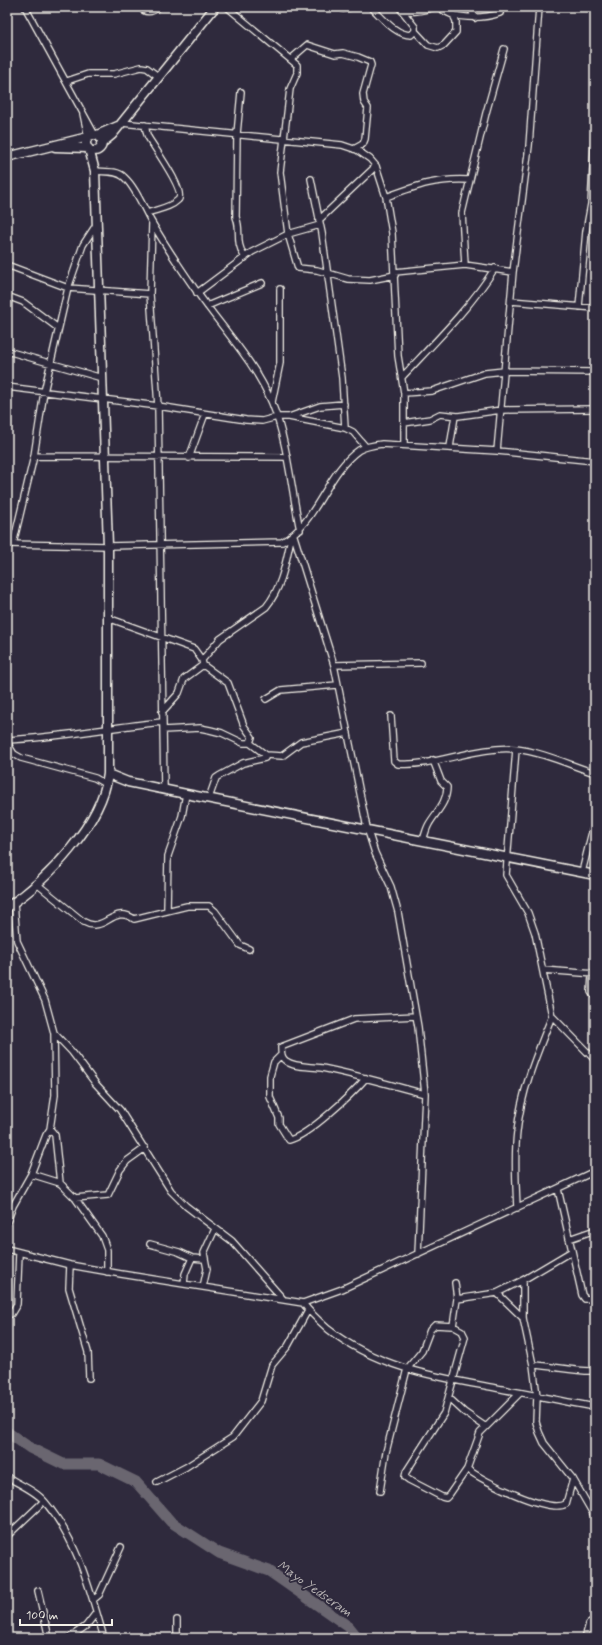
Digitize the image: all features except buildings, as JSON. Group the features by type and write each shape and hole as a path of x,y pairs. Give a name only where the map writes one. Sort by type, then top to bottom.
{"street":[{"path":"25,7 67,81 83,112 92,136 101,140 101,146 95,169"},
{"path":"143,7 143,10 146,12 155,10 159,7"},
{"path":"49,147 96,150 101,146 215,7"},
{"path":"227,7 297,65 296,73 290,88 282,140 280,172 288,234 298,268 317,270 326,274 348,279 370,280 395,273 465,265 495,268 513,272"},
{"path":"340,7 343,9 351,7"},
{"path":"371,7 402,34 411,35 415,30"},
{"path":"400,8 408,11 418,11 434,7"},
{"path":"439,7 466,18 475,18 500,13"},
{"path":"470,7 475,18"},
{"path":"497,451 510,301 528,146 539,7"},
{"path":"400,8 415,27 415,30 428,45 438,48 444,45 456,32 456,21 452,13"},
{"path":"291,59 307,45 334,54 350,55 370,62 371,66 363,94 364,102 368,108 365,139 363,144 354,149"},
{"path":"465,265 462,213 504,49"},
{"path":"67,81 88,74 114,74 141,67 147,68 159,77"},
{"path":"241,92 237,134 236,216 239,222 238,246 244,258"},
{"path":"7,157 92,136 120,124 145,125 342,145 354,149 370,159 376,166 386,197 392,233 398,356 404,393 404,444"},
{"path":"145,125 147,134 174,179 180,196 179,199 167,208 147,213"},
{"path":"579,307 586,231 591,204 595,130"},
{"path":"7,1222 13,1206 31,1174 50,1128 56,1095 54,1033 45,1000 17,941 10,905 38,884 74,844 92,815 107,785 108,774 108,546 98,223 95,169 89,149 86,145 92,136"},
{"path":"197,293 244,258 288,234 320,222 376,166"},
{"path":"95,169 113,172 123,176 131,184 152,223 197,293 246,359 272,402 287,457 300,530"},
{"path":"311,179 320,222 344,404 345,428"},
{"path":"386,197 424,183 449,179 470,180"},
{"path":"98,223 83,245 68,288 44,392 34,456 9,544 108,546 282,542 292,537 300,530 344,466 358,451 366,446 404,444 450,447 595,461"},
{"path":"152,223 150,294 158,406 164,789"},
{"path":"7,266 68,288 150,294"},
{"path":"402,377 488,280 495,268"},
{"path":"207,306 262,283"},
{"path":"272,402 280,364 280,289"},
{"path":"7,296 23,302 58,328"},
{"path":"510,301 595,308"},
{"path":"7,351 102,378"},
{"path":"404,393 432,391 485,373 504,371 595,372"},
{"path":"7,387 158,406 246,420 262,421 277,417 289,417 345,428 353,432 366,446"},
{"path":"289,417 320,406 344,404"},
{"path":"404,423 430,418 440,414 454,416 501,410 595,409"},
{"path":"189,458 204,414"},
{"path":"450,447 454,416"},
{"path":"34,456 159,458 287,457"},
{"path":"162,712 179,693 184,680 203,663 220,639 266,607 278,588 292,537"},
{"path":"292,537 334,665 367,828 375,854 391,887 398,912 416,1016 425,1094 418,1254"},
{"path":"108,618 190,647 203,663 228,683 244,726 252,737 250,743"},
{"path":"334,665 421,663"},
{"path":"266,698 281,690 337,685"},
{"path":"391,716 394,761 398,764 404,765 495,750 516,749 547,757 595,773"},
{"path":"128,782 107,785 95,778 21,758 14,754 7,741 43,739 109,728 162,722"},
{"path":"163,730 200,728 222,733 243,743 250,743 266,755 282,756 301,742 348,733"},
{"path":"516,749 506,875 528,913 535,933 552,1016 529,1076 517,1130 515,1156 517,1208"},
{"path":"208,798 216,778 244,763 265,758 266,755"},
{"path":"423,840 428,827 443,804 447,793 447,787 441,781 432,760"},
{"path":"95,778 108,774 128,782 367,828 595,875"},
{"path":"167,910 168,856 182,816 186,794"},
{"path":"582,872 595,820"},
{"path":"38,884 84,922 92,926 98,926 121,914 127,914 134,919 186,906 209,906 215,911 240,945 249,949"},
{"path":"543,970 594,974 591,992 595,997"},
{"path":"416,1016 354,1018 281,1047 281,1055 285,1061 298,1066 320,1067 425,1094"},
{"path":"552,1016 595,1060"},
{"path":"54,1033 72,1052 96,1084 120,1110 171,1191 186,1206 232,1241 283,1299"},
{"path":"281,1055 274,1062 270,1076 270,1098 279,1118 279,1124 289,1140 314,1125 348,1097 366,1078"},
{"path":"50,1128 55,1135 60,1183"},
{"path":"75,1198 108,1195 120,1170 127,1161 145,1148"},
{"path":"7,1249 70,1265 107,1272 303,1303 342,1289 595,1171"},
{"path":"31,1174 60,1183 75,1198 102,1236 107,1250 107,1272"},
{"path":"558,1189 582,1295 585,1299 595,1298"},
{"path":"204,1287 207,1269 204,1253 215,1229"},
{"path":"570,1239 595,1230"},
{"path":"150,1244 179,1252 192,1258 204,1259"},
{"path":"457,1299 497,1293 523,1280 572,1251"},
{"path":"7,1314 11,1314 17,1304 18,1253"},
{"path":"184,1284 185,1274 192,1258"},
{"path":"70,1265 69,1288 88,1352 89,1378"},
{"path":"523,1280 523,1318 533,1365 537,1396 536,1422 539,1432 544,1443 573,1478 595,1517"},
{"path":"454,1326 457,1299 455,1283"},
{"path":"497,1293 523,1318"},
{"path":"303,1303 308,1310 342,1340 364,1353 387,1363 454,1381 595,1407"},
{"path":"157,1482 186,1467 233,1437 261,1401 272,1365 291,1341 308,1310"},
{"path":"380,1491 386,1452 407,1369 422,1351 431,1328 435,1326 454,1326 462,1331 465,1337 449,1398 438,1424 406,1472 405,1477 446,1498 468,1468 480,1433 520,1393"},
{"path":"533,1365 595,1371"},
{"path":"449,1398 464,1412 486,1427"},
{"path":"468,1468 491,1483 544,1504 560,1507 566,1504 573,1478"},
{"path":"7,1477 44,1501 76,1551 104,1638"},
{"path":"7,1536 44,1501"},
{"path":"93,1600 99,1595 122,1547"},
{"path":"38,1591 49,1638"},
{"path":"69,1638 86,1626 96,1612"},
{"path":"177,1620 177,1638"},
{"path":"585,1638 589,1624 595,1620"}],"waterway":[{"name":"Mayo Yedseram","path":"7,1432 30,1448 63,1464 99,1464 136,1482 171,1522 219,1553 269,1571 349,1627 358,1638"}]}
